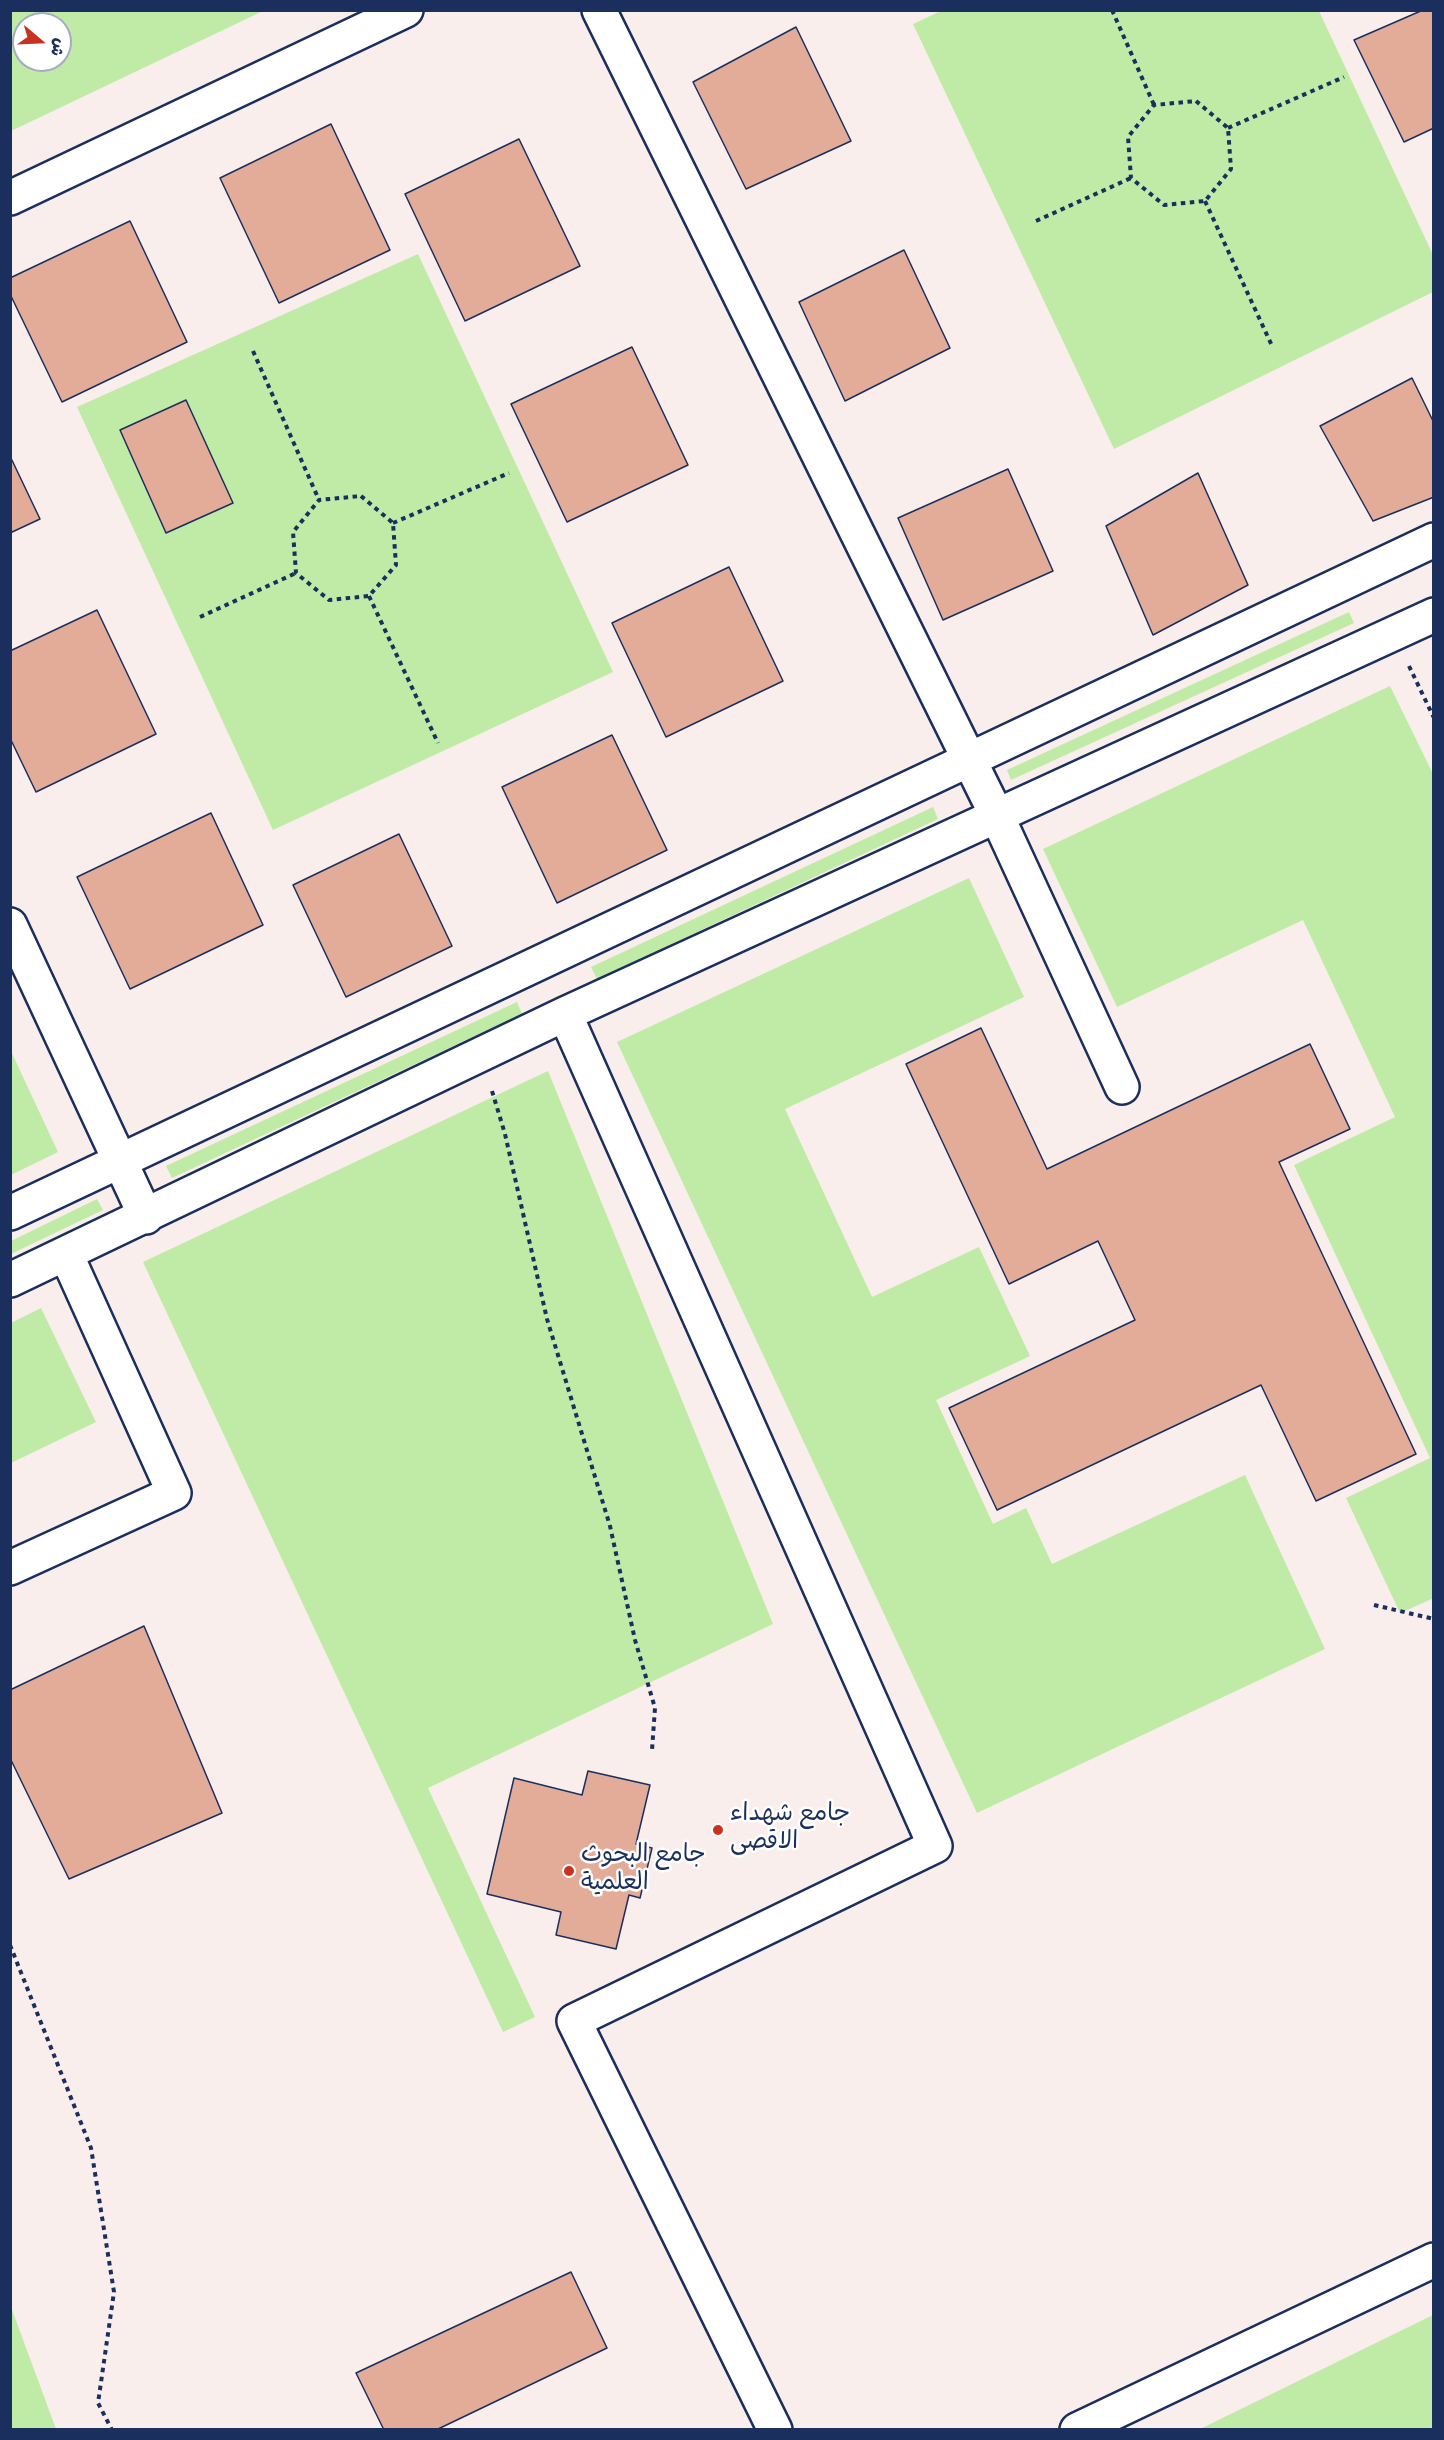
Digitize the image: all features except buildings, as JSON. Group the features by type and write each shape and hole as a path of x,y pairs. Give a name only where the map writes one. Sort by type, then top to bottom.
{"street":[{"path":"10,198 406,10"},
{"path":"599,10 998,816 1122,1087"},
{"path":"10,1213 1434,540"},
{"path":"10,1280 146,1217 565,1014 1434,615"},
{"path":"10,925 146,1217"},
{"path":"565,1014 935,1846 574,2021 775,2430"},
{"path":"10,1568 174,1493 66,1254"},
{"path":"1077,2430 1434,2260"}],"path":[{"path":"1112,10 1155,105"},
{"path":"1228,128 1344,78"},
{"path":"1196,101 1228,128 1231,170 1205,201 1164,205 1131,178 1128,137 1155,105 1196,101"},
{"path":"1035,221 1131,178"},
{"path":"1205,201 1273,348"},
{"path":"253,351 319,500"},
{"path":"393,523 509,473"},
{"path":"361,496 393,523 396,565 369,596 329,600 296,573 293,532 319,500 361,496"},
{"path":"200,617 296,573"},
{"path":"369,596 438,743"},
{"path":"1393,633 1434,718"},
{"path":"482,1055 505,1134 547,1319 610,1526 635,1640 655,1708 652,1750"},
{"path":"1374,1605 1434,1619"},
{"path":"10,1945 92,2148 114,2292 98,2403 112,2430"}],"green space":[{"path":"11,10 263,11 11,131"},
{"path":"943,10 1319,11 1433,255 1433,292 1114,449 913,24"},
{"path":"418,254 613,672 273,830 77,407"},
{"path":"1349,612 1354,623 1011,780 1007,770"},
{"path":"1390,686 1434,776 1434,1598 1400,1613 1346,1498 1430,1458 1294,1165 1395,1117 1303,920 1117,1007 1043,849"},
{"path":"933,807 938,819 597,979 591,967"},
{"path":"969,878 1024,997 785,1109 872,1297 979,1247 1030,1356 936,1400 993,1524 1026,1508 1052,1564 1245,1475 1325,1649 977,1813 617,1042"},
{"path":"517,1002 522,1014 172,1178 166,1166"},
{"path":"10,1049 58,1152 11,1175 10,1175"},
{"path":"548,1071 773,1624 428,1788 535,2017 503,2032 143,1262"},
{"path":"97,1199 103,1210 11,1254 11,1241"},
{"path":"41,1308 96,1422 11,1463 11,1323"},
{"path":"11,2307 56,2429 11,2429"},
{"path":"1433,2315 1433,2429 1200,2429"}],"place":[{"name":"جامع شهداء الاقصى","path":"718,1830"},
{"name":"جامع البحوث العلمية","path":"569,1871"}]}
